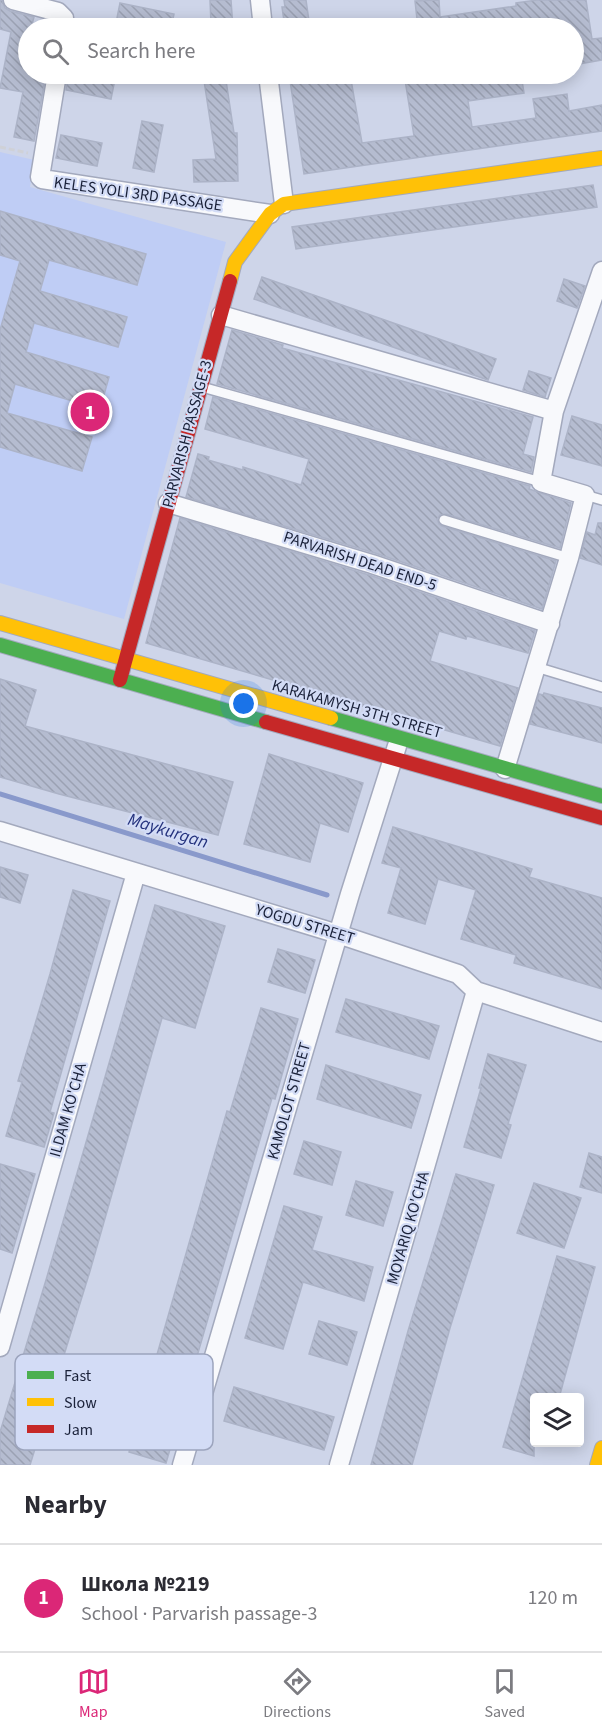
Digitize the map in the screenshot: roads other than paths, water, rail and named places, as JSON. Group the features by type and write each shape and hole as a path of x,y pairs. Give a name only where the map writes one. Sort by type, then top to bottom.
{"main road":[{"path":"277,209 602,158"},
{"name":"PARVARISH PASSAGE-3","path":"120,680 235,262 277,209"},
{"name":"KARAKAMYSH 3TH STREET","path":"0,623 602,796"},
{"path":"0,645 602,818"},
{"path":"597,1465 602,1448"}],"street":[{"path":"13,0 58,12 64,18"},
{"path":"260,0 262,18"},
{"name":"KELES YOLI 3RD PASSAGE","path":"56,84 40,177 45,180 277,209"},
{"path":"269,84 277,209"},
{"path":"505,769 569,558 593,497 541,482 554,411 602,271"},
{"path":"220,315 554,411"},
{"name":"PARVARISH DEAD END-5","path":"168,503 372,564 550,624"},
{"name":"KAMOLOT STREET","path":"213,1359 339,928 399,739"},
{"name":"YOGDU STREET","path":"0,831 136,873 339,928 458,974 476,991 602,1032"},
{"name":"ILDAM KO'CHA","path":"0,1347 136,873"},
{"name":"MOYARIQ KO'CHA","path":"339,1465 476,991"},
{"name":"KAMOLOT STREET","path":"182,1465 186,1450"}],"lane":[{"path":"201,386 541,482"},
{"path":"444,520 569,558"},
{"path":"536,667 602,687"}],"waterway":[{"name":"Maykurgan","path":"0,794 327,895"}],"place":[{"name":"Школа №219","path":"90,412"}]}
